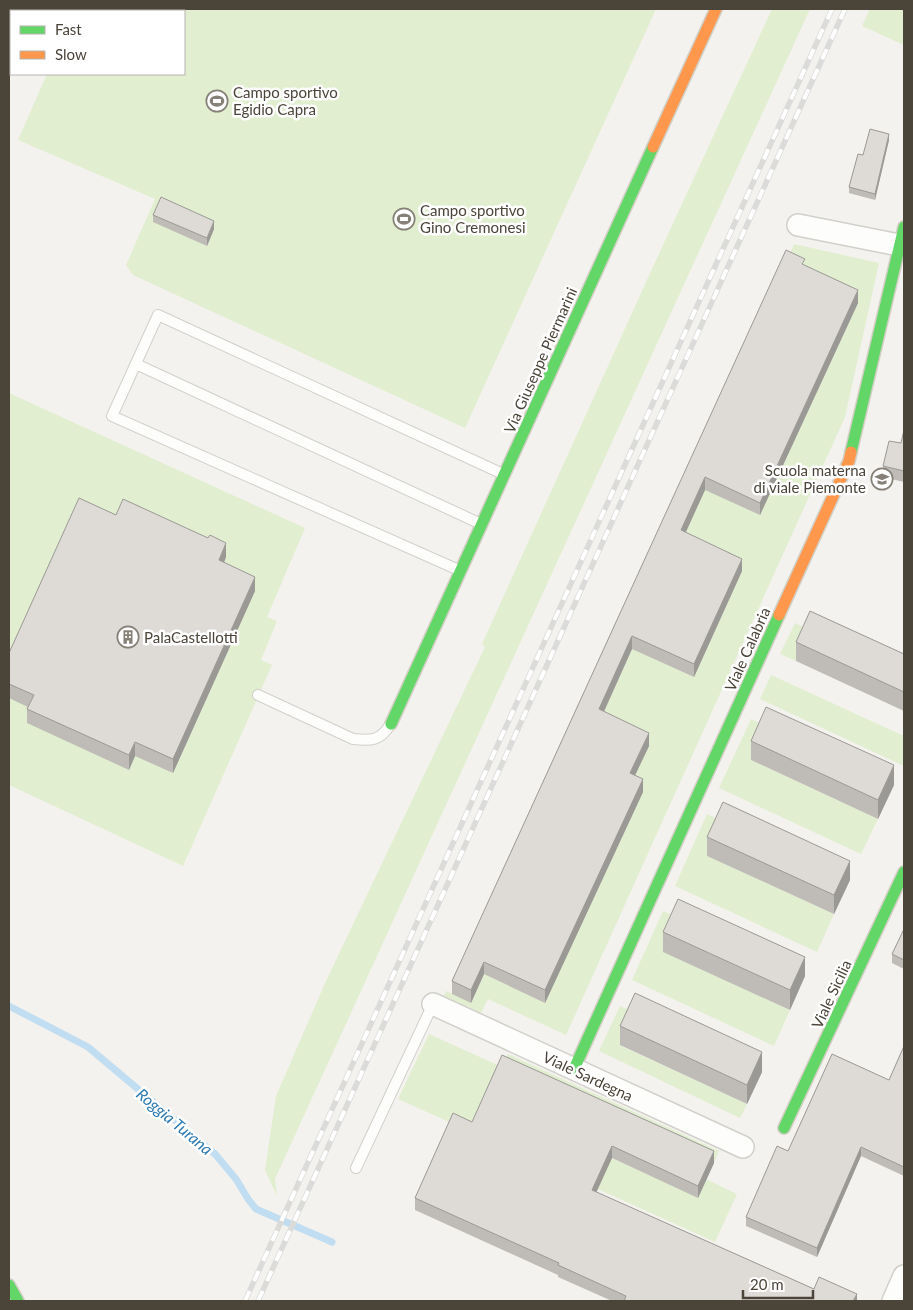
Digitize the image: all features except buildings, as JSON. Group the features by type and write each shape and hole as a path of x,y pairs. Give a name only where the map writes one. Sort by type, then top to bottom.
{"main road":[{"name":"Via Giuseppe Piermarini","path":"391,724 716,9"},
{"name":"Viale Calabria","path":"574,1069 848,461 903,240"},
{"name":"Viale Sicilia","path":"784,1128 903,880"},
{"path":"9,1285 18,1301"}],"street":[{"path":"798,225 903,240"},
{"name":"Viale Sardegna","path":"432,1004 743,1147"},
{"path":"893,1301 904,1276"}],"lane":[{"path":"460,571 112,416 158,315 504,474"},
{"path":"136,364 482,524"},
{"path":"258,695 354,739 379,738 391,724"},
{"path":"356,1168 432,1004"}],"green space":[{"name":"Campo sportivo Gino Cremonesi","path":"22,9 656,9 465,428 133,275 126,265 155,199 18,140 47,75 185,75 185,10"},
{"path":"772,9 810,9 275,1179 277,1196 265,1170 276,1096 326,981 485,647 482,644"},
{"path":"870,9 904,9 904,45 862,26"},
{"path":"794,244 879,263 845,417 566,1035 488,999 481,1013 444,996 446,991 471,1002 804,272 786,263"},
{"path":"9,393 305,528 267,617 277,621 261,660 272,665 183,866 9,785"},
{"path":"795,623 810,630 796,661 780,654"},
{"path":"771,675 904,736 904,766 760,699"},
{"path":"751,719 766,726 751,760 878,819 861,854 719,788"},
{"path":"707,814 723,822 707,856 834,914 817,952 675,886"},
{"path":"663,911 678,918 664,952 790,1010 774,1046 632,980"},
{"path":"620,1006 635,1013 621,1046 747,1104 740,1118 599,1051"},
{"path":"429,1034 502,1067 487,1102 698,1197 706,1179 737,1194 715,1242 398,1099"},
{"path":"508,1054 719,1151 714,1163 502,1067"}],"waterway":[{"name":"Roggia Turana","path":"9,1006 88,1047 215,1154 236,1179 256,1209 332,1242"}],"railway":[{"path":"245,1301 832,9"},
{"path":"258,1301 845,9"}],"traffic: fast":[{"path":"391,724 653,147"},
{"path":"851,452 904,227"},
{"path":"574,1069 779,615"},
{"path":"784,1128 904,872"},
{"path":"9,1285 18,1301"}],"traffic: slow":[{"path":"653,147 716,9"},
{"path":"779,615 849,461 851,452"}],"place":[{"name":"Campo sportivo Egidio Capra","path":"217,101"},
{"name":"Campo sportivo Gino Cremonesi","path":"404,219"},
{"name":"Scuola materna di viale Piemonte","path":"882,479"},
{"name":"PalaCastellotti","path":"128,637"}]}
